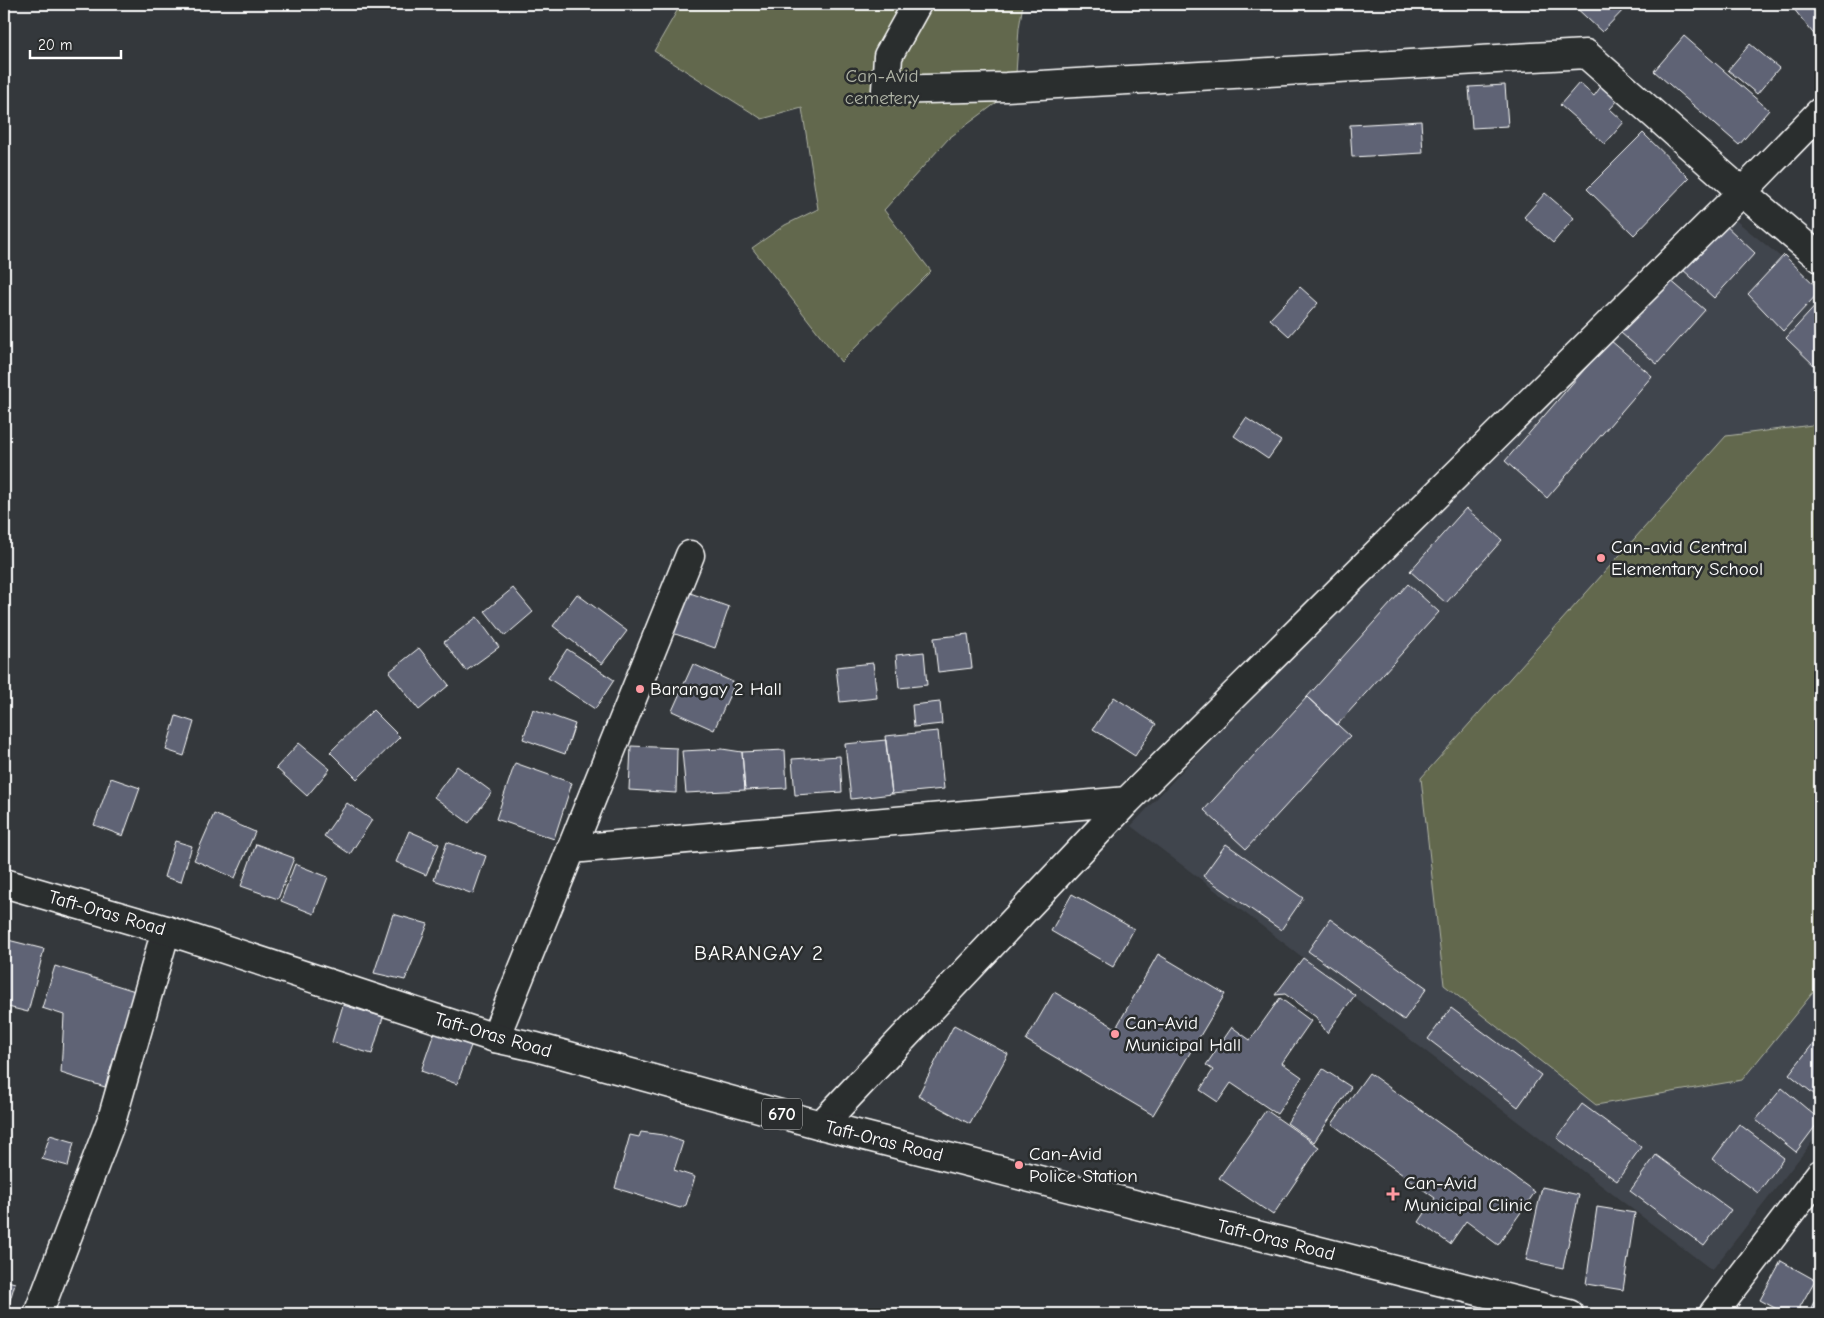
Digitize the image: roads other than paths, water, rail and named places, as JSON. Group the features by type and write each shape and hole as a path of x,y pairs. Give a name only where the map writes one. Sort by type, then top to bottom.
{"street":[{"path":"917,4 888,56 886,90 1006,87 1586,54 1742,192 1820,258"},
{"path":"821,1125 1127,801 1742,192 1820,112"},
{"path":"495,1038 690,556"},
{"path":"571,849 1127,801"},
{"name":"Taft-Oras Road","path":"4,883 166,930 495,1038 536,1047 821,1125 1569,1314"},
{"path":"38,1314 112,1120 166,930"},
{"path":"1713,1314 1820,1174"}],"place":[{"name":"Can-avid Central Elementary School","path":"1601,558"},
{"name":"Barangay 2 Hall","path":"640,689"},
{"name":"Can-Avid Municipal Hall","path":"1115,1034"},
{"name":"Can-Avid Police Station","path":"1019,1165"},
{"name":"Can-Avid Municipal Clinic","path":"1393,1194"}],"district":[{"name":"BARANGAY 2","path":"759,953"}],"park label":[{"name":"Can-Avid cemetery","path":"882,87"}]}
